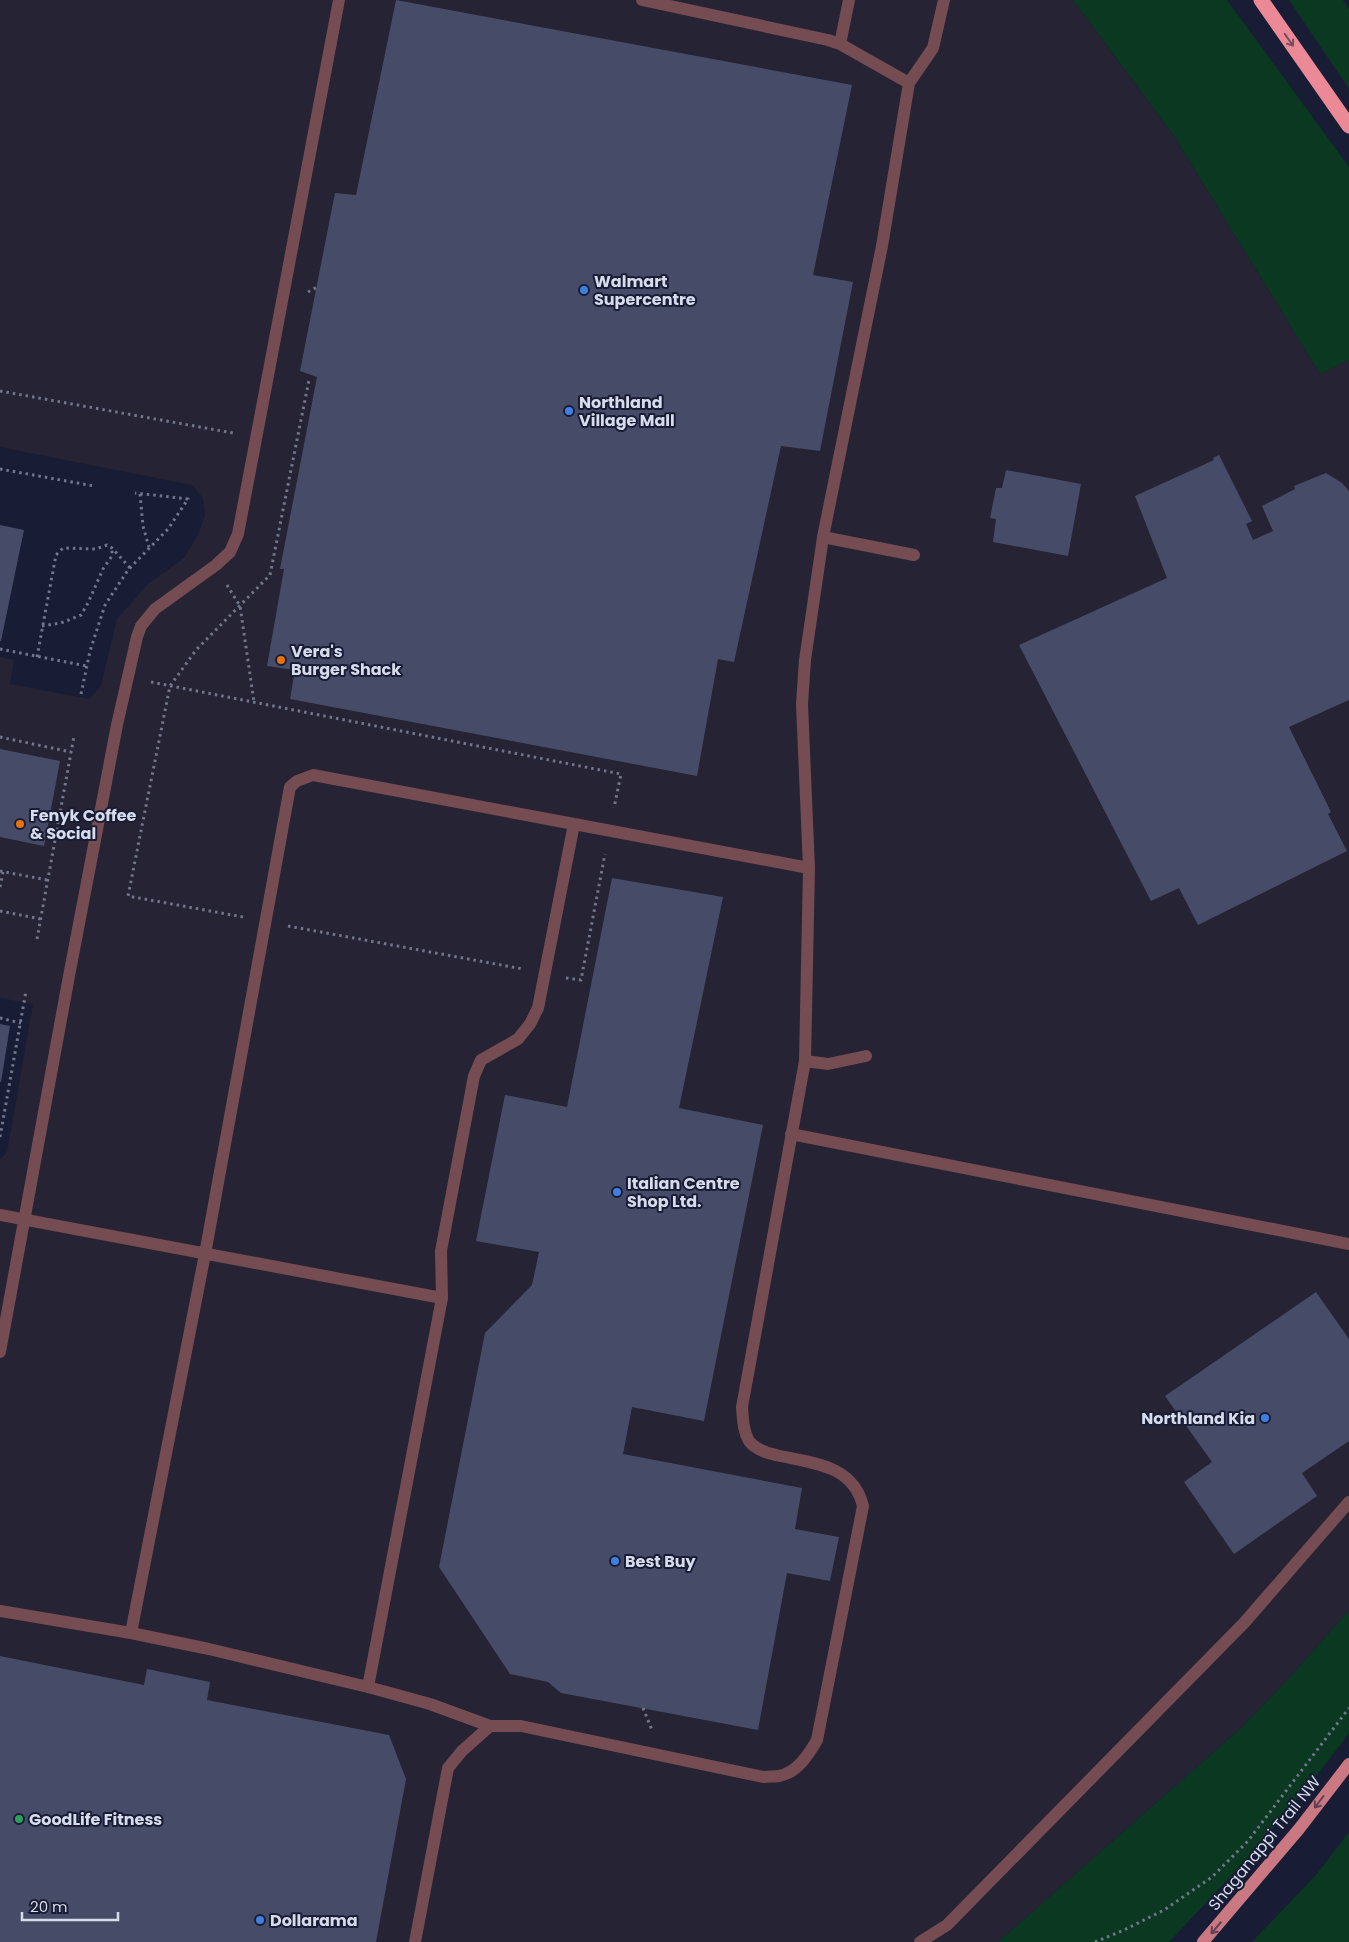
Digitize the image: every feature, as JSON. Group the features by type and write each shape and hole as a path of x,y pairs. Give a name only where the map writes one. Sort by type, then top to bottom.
{"highway":[{"path":"1261,0 1349,126"}],"main road":[{"name":"Shaganappi Trail NW","path":"1203,1942 1299,1829 1349,1764"}],"lane":[{"path":"0,1352 76,937 117,725 137,637 141,626 155,610 216,565 230,552 238,534 339,0"},
{"path":"642,0 840,44 910,83"},
{"path":"840,44 849,0"},
{"path":"0,1611 131,1633 209,1649 368,1687 430,1704 490,1726 521,1726 763,1777 780,1776 796,1768 810,1753 818,1740 863,1506 860,1492 843,1474 824,1466 762,1452 750,1442 743,1426 742,1407 805,1061 809,868 802,689 805,660 823,538 882,246 910,83 933,48 944,0"},
{"path":"823,538 914,555"},
{"path":"131,1633 205,1254 290,787 306,776 313,775 809,868"},
{"path":"368,1687 442,1298 441,1251 474,1076 481,1060 518,1039 530,1024 538,1008 574,824"},
{"path":"805,1061 828,1064 866,1056"},
{"path":"791,1134 1349,1244"},
{"path":"0,1215 442,1298"},
{"path":"920,1942 947,1924 1244,1623 1349,1502"},
{"path":"415,1942 448,1768 490,1726"}],"path":[{"path":"147,681 170,686 621,774 580,980 128,896 170,686 196,650 270,575 309,380"},
{"path":"0,391 234,433"},
{"path":"0,469 94,486"},
{"path":"81,694 90,652 105,605 130,568 168,529 188,500 137,493 149,548"},
{"path":"37,656 56,555 63,548 96,549 107,545 130,568"},
{"path":"42,626 61,623 80,615 88,603 103,569 112,556 112,548"},
{"path":"216,565 240,606 254,702"},
{"path":"0,649 87,666"},
{"path":"36,939 74,736"},
{"path":"0,737 71,752"},
{"path":"0,887 2,872 47,880"},
{"path":"0,911 40,919"},
{"path":"0,1137 26,991"},
{"path":"0,1018 21,1023"},
{"path":"1095,1942 1164,1910 1212,1877 1248,1841 1349,1708"}],"shaded area":[{"path":"0,0 1073,0 1174,136 1320,374 1349,360 1349,1610 1292,1675 1241,1728 998,1942 0,1942 0,1159 7,1153 33,1004 0,998 0,657 14,660 10,684 89,699 101,686 117,619 148,584 184,558 198,535 205,516 203,498 192,485 0,447"}],"green space":[{"path":"1073,0 1227,0 1349,167 1349,360 1320,374 1174,136"},
{"path":"1289,0 1343,0 1349,9 1349,89"},
{"path":"1349,1610 1349,1733 1251,1855 1169,1942 998,1942 1241,1728 1292,1675"},
{"path":"1349,1832 1349,1942 1252,1942 1316,1875"}],"building":[{"name":"Northland Village Mall","path":"396,0 852,85 813,275 853,282 820,451 781,446 734,662 718,659 697,776 290,699 295,670 267,666 284,569 280,569 317,377 300,371 335,193 356,195"},
{"path":"1219,455 1252,521 1246,524 1253,540 1273,531 1262,506 1295,489 1294,486 1326,473 1342,483 1349,491 1349,700 1289,727 1331,812 1328,814 1347,851 1198,925 1179,888 1151,901 1019,645 1167,578 1135,496 1214,460 1213,458"},
{"path":"1006,470 1081,484 1068,556 993,542 996,519 990,518 996,488 1002,488"},
{"path":"0,525 24,530 1,641 0,641"},
{"path":"0,749 60,761 44,846 0,837"},
{"path":"612,878 723,897 679,1108 763,1125 704,1421 632,1407 623,1454 802,1488 795,1529 839,1537 830,1581 787,1573 758,1730 561,1693 548,1682 510,1674 439,1567 485,1333 532,1285 539,1252 476,1241 505,1095 567,1107"},
{"path":"0,1024 10,1026 1,1082 0,1082"},
{"name":"Northland Kia","path":"1316,1292 1349,1339 1349,1441 1302,1473 1317,1496 1234,1554 1184,1482 1212,1462 1165,1396"},
{"path":"0,1656 144,1685 147,1669 210,1682 207,1700 389,1735 406,1779 376,1942 0,1942"}],"place":[{"name":"Walmart Supercentre","path":"584,290"},
{"name":"Northland Village Mall","path":"569,411"},
{"name":"Vera's Burger Shack","path":"281,660"},
{"name":"Fenyk Coffee & Social","path":"20,824"},
{"name":"Italian Centre Shop Ltd.","path":"617,1192"},
{"name":"Northland Kia","path":"1265,1418"},
{"name":"Best Buy","path":"615,1561"},
{"name":"GoodLife Fitness","path":"19,1819"},
{"name":"Dollarama","path":"260,1920"}]}
